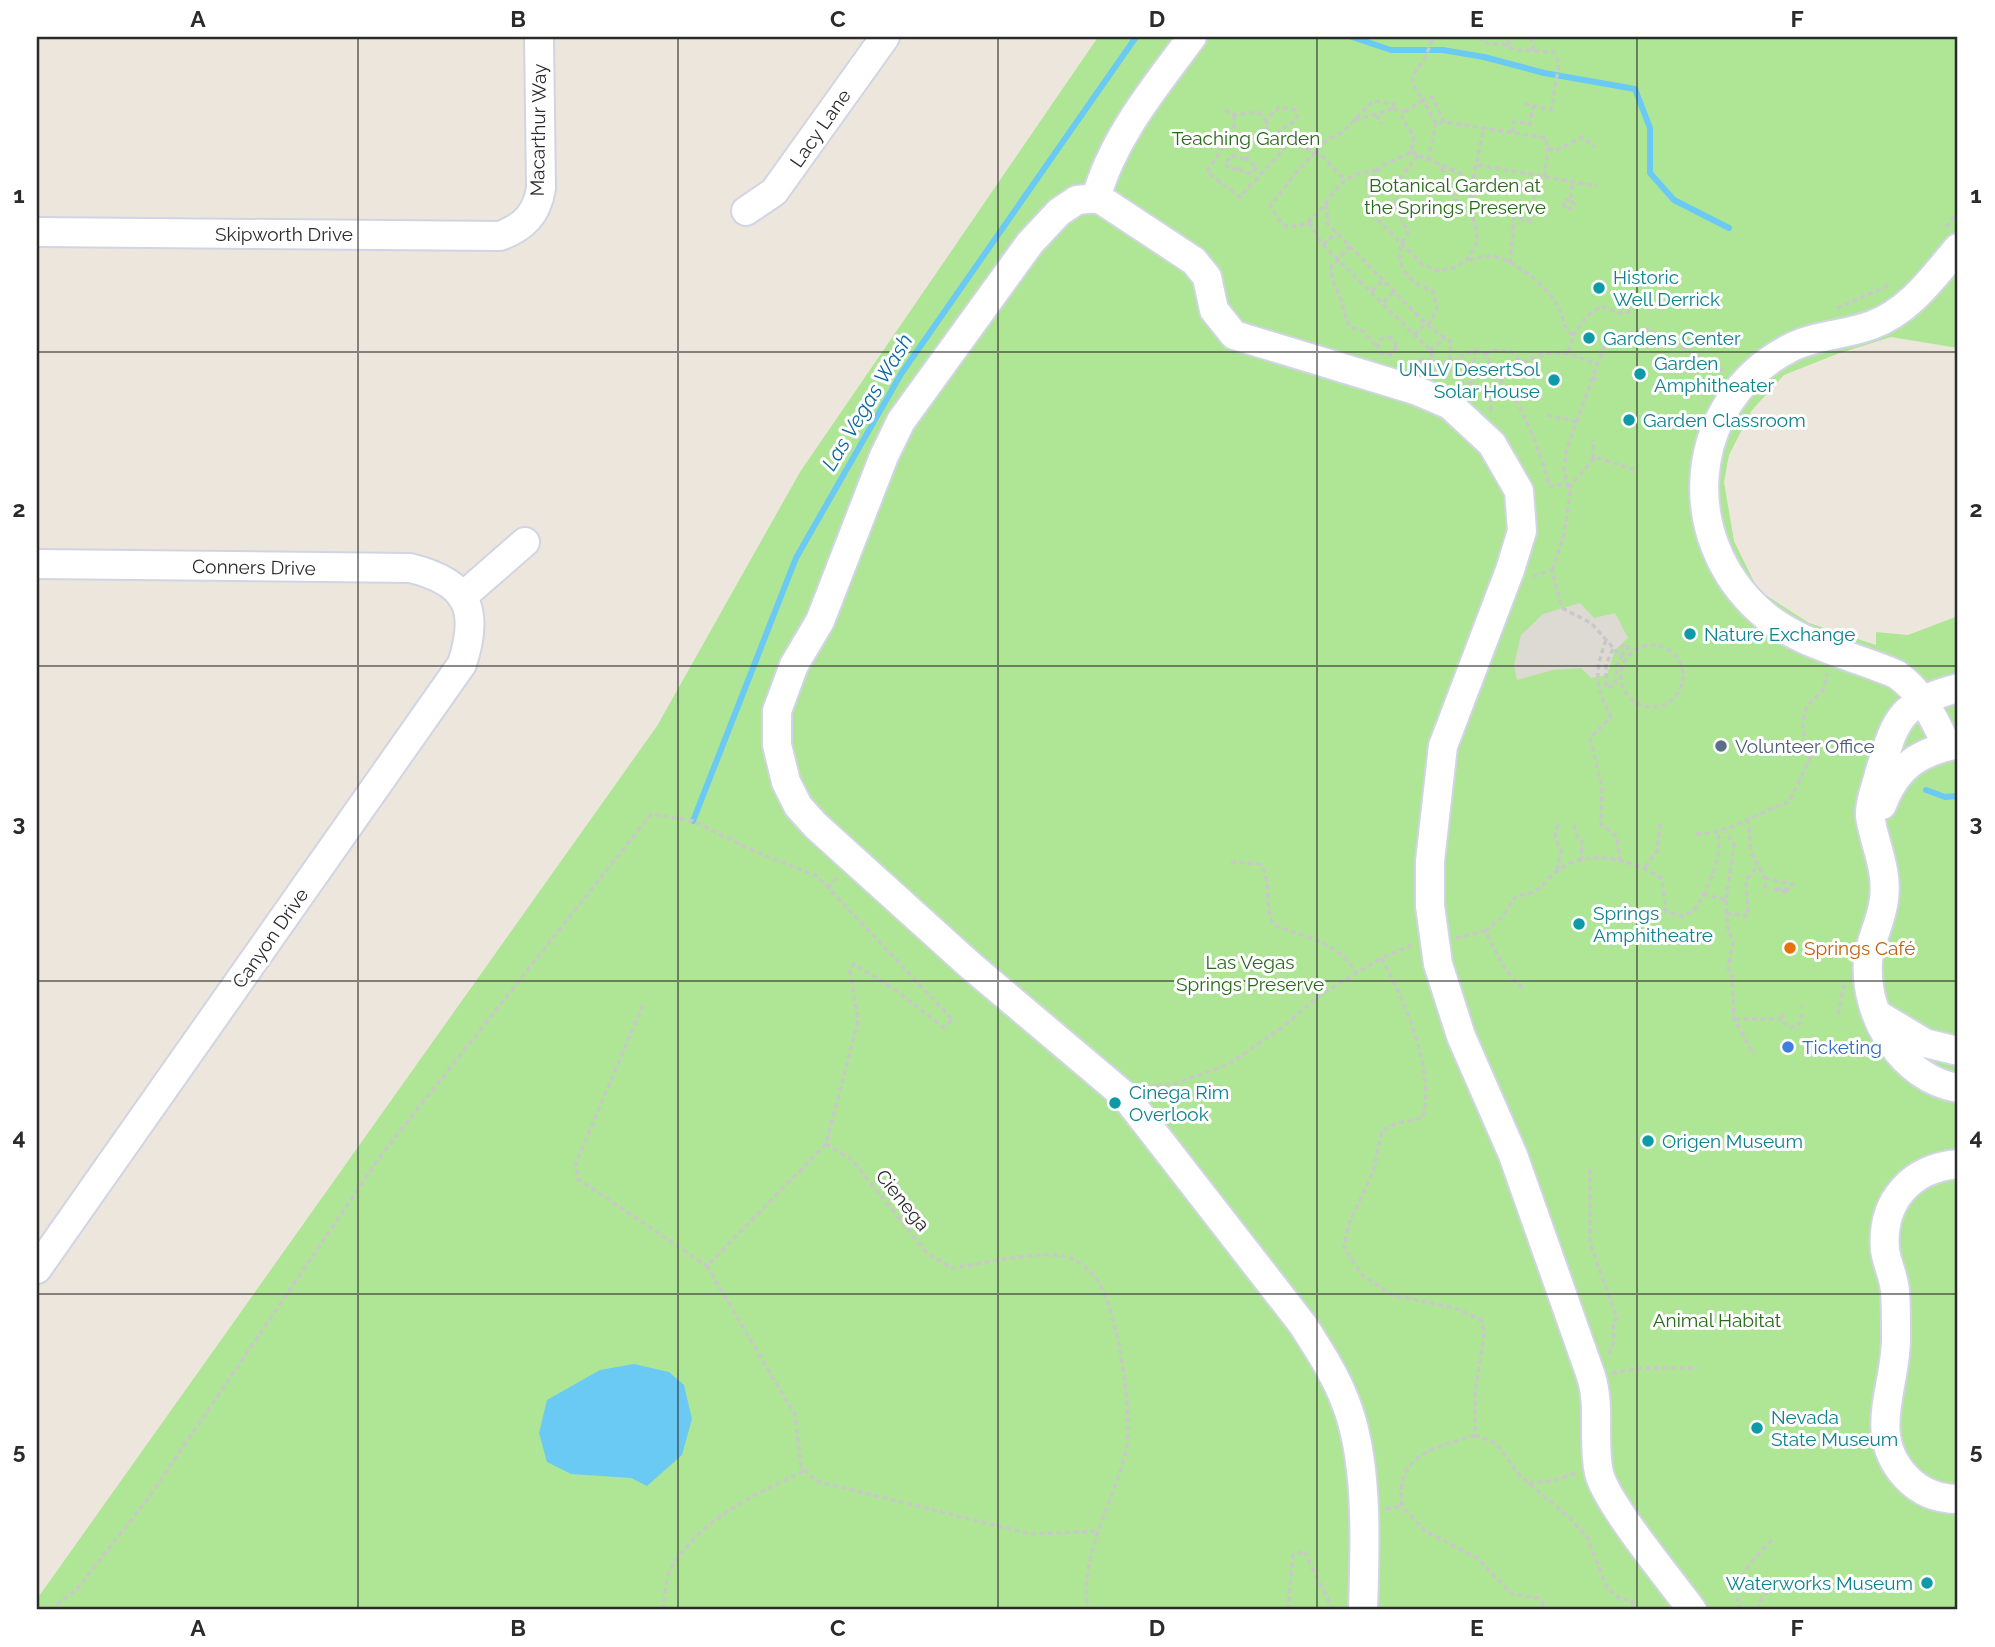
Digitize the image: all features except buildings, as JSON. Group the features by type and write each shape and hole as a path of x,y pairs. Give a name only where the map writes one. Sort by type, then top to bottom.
{"street":[{"name":"Macarthur Way","path":"528,220 538,205 541,188 539,37"},
{"name":"Lacy Lane","path":"746,211 774,192 885,37"},
{"path":"1096,198 1104,168 1130,125 1192,37"},
{"path":"1363,1610 1365,1537 1351,1418 1323,1356 1303,1325 1125,1096 971,966 815,825 798,806 786,782 777,745 777,711 783,690 820,621 901,421 1030,243 1059,212 1077,200 1096,198 1194,261 1207,277 1214,310 1234,335 1434,397 1463,415 1482,433 1509,470 1519,491 1522,531 1510,570 1443,746 1430,861 1433,933 1438,964 1461,1036 1513,1155 1595,1372 1597,1463 1605,1488 1692,1610"},
{"name":"Skipworth Drive","path":"37,232 500,236 528,220"},
{"path":"1873,827 1888,790 1901,771 1921,754 1953,745 1923,697 1896,674 1789,632 1760,612 1718,556 1707,529 1703,496 1710,443 1733,398 1749,378 1790,347 1872,326 1899,312 1950,240"},
{"path":"462,597 525,542"},
{"name":"Conners Drive","path":"37,564 410,568 439,575 462,597"},
{"name":"Canyon Drive","path":"37,1269 462,664 472,634 468,607 462,597"},
{"path":"1958,688 1923,697 1904,714 1892,732 1870,814 1882,855 1885,899 1868,957 1868,974 1884,1031 1904,1059 1940,1085 1958,1088"},
{"path":"1878,1014 1925,1043 1958,1051"},
{"path":"1893,1314 1878,1295 1871,1270 1869,1220 1877,1196 1890,1178 1910,1160 1932,1149 1958,1148"},
{"path":"1958,1164 1924,1171 1900,1190 1887,1219 1885,1251 1895,1291 1893,1314 1896,1335 1884,1435 1903,1474 1916,1486 1941,1499 1958,1499"}],"path":[{"path":"1456,37 1472,37"},
{"path":"1479,37 1484,43 1507,45 1515,50 1554,52 1558,69 1551,110 1523,103"},
{"path":"1507,45 1512,37"},
{"path":"1524,37 1531,37 1534,50"},
{"path":"1429,160 1436,124 1411,82 1412,74 1424,58 1433,38"},
{"path":"1411,152 1414,136 1402,119 1405,111 1432,97 1444,122"},
{"path":"1371,179 1370,205 1375,217 1412,256 1438,271 1456,267 1466,260 1476,246 1470,190 1462,174 1411,152 1377,170 1359,173 1345,180 1308,223 1293,228 1283,225 1270,206 1298,169 1317,153 1327,139 1343,132 1373,101 1394,104 1392,109"},
{"path":"1511,132 1514,121 1530,124 1533,106"},
{"path":"1266,120 1279,107 1295,110 1297,120 1279,131"},
{"path":"1355,120 1392,109 1405,111"},
{"path":"1225,110 1234,115 1249,110 1258,112 1266,120 1266,129 1284,149 1240,197 1208,172 1226,142 1247,150 1247,160"},
{"path":"1234,115 1234,132 1248,140 1266,129 1279,131 1296,145 1317,153 1345,180"},
{"path":"1376,115 1382,124"},
{"path":"1436,124 1444,122 1546,138 1548,148 1531,221 1514,217 1510,263"},
{"path":"1470,190 1478,165 1484,128"},
{"path":"1235,155 1257,167 1253,173 1244,173 1238,167 1231,170 1225,164 1235,155 1236,144 1243,137"},
{"path":"1548,148 1555,150 1566,147 1573,140 1582,137 1595,147"},
{"path":"1414,335 1427,325 1437,308 1433,291 1412,279 1399,263 1398,251 1408,232 1396,206 1399,180 1418,155"},
{"path":"1478,165 1597,186"},
{"path":"1441,167 1455,199 1471,213 1474,222"},
{"path":"1366,186 1377,170"},
{"path":"1570,199 1573,182"},
{"path":"1326,203 1328,224 1336,233 1427,325 1451,342 1450,362"},
{"path":"1950,240 1958,212"},
{"path":"1308,223 1323,245 1430,350 1440,372 1434,397"},
{"path":"1323,245 1336,233"},
{"path":"1350,246 1331,267 1332,284 1342,301 1343,316 1350,327 1363,331 1380,352 1388,355 1393,353 1396,344 1387,337 1380,341 1378,347"},
{"path":"1466,260 1494,257 1510,263 1539,285 1559,307 1562,324 1573,336"},
{"path":"1372,291 1383,280"},
{"path":"1833,310 1863,299 1899,280"},
{"path":"1383,303 1394,291"},
{"path":"1568,353 1573,336 1586,317 1601,306 1618,313 1631,312"},
{"path":"1613,648 1606,664 1606,688 1615,685 1617,665 1624,657 1647,645 1669,650 1682,669 1682,685 1677,694 1670,701 1654,707 1632,699 1621,682 1624,657 1628,647 1625,645 1617,652 1591,624 1562,608 1552,570 1564,535 1569,488 1564,471 1566,451 1607,338 1649,329 1724,371"},
{"path":"1430,350 1445,338"},
{"path":"1475,350 1473,383 1444,384 1448,369 1460,356 1475,350 1485,354 1500,379 1511,389 1522,411 1529,434 1545,467 1549,488"},
{"path":"1485,354 1494,350 1512,352 1521,362"},
{"path":"1482,433 1493,422 1490,402 1500,379 1530,356 1568,353 1597,365"},
{"path":"1720,379 1731,363"},
{"path":"1592,378 1600,379"},
{"path":"1547,415 1577,422"},
{"path":"1569,488 1593,458 1594,440"},
{"path":"1593,458 1635,470"},
{"path":"1528,575 1537,577 1552,570"},
{"path":"1606,640 1596,668 1596,683 1611,718 1590,737 1602,788 1601,824 1617,837 1620,861"},
{"path":"1696,834 1726,832 1748,819 1789,802 1810,758 1802,723 1807,706 1823,690 1832,649"},
{"path":"50,1610 77,1589 147,1500 382,1154 651,814 693,821 756,852 817,876 953,1020 943,1027 894,989 854,964 850,971 858,1021 826,1144 707,1266"},
{"path":"1748,819 1751,852 1765,878 1765,893"},
{"path":"1447,938 1466,937 1485,931 1502,917 1516,896 1531,894 1544,886 1557,870 1561,850 1555,837 1558,823"},
{"path":"1645,867 1657,851 1660,824"},
{"path":"1574,825 1582,842 1581,860"},
{"path":"1726,832 1734,845 1726,900 1733,943 1728,968 1731,975 1734,1018 1754,1055"},
{"path":"1557,870 1581,860 1620,861 1645,867 1662,879 1666,912 1671,915 1692,912 1703,894 1721,844 1718,834"},
{"path":"1231,862 1260,864 1265,871 1268,915 1274,925 1328,943 1344,956 1356,972"},
{"path":"1726,913 1748,916 1746,880 1758,866"},
{"path":"1765,878 1791,884 1791,890 1773,889 1787,892"},
{"path":"1703,894 1726,900"},
{"path":"1485,931 1505,969 1522,988"},
{"path":"1144,1087 1177,1083 1229,1064 1356,972 1381,957 1416,944"},
{"path":"1381,957 1413,1026 1424,1083 1424,1113 1422,1118 1396,1123 1382,1131 1373,1172 1348,1226 1344,1247 1362,1275 1392,1295 1458,1309 1482,1321 1484,1335 1475,1394 1475,1435"},
{"path":"1838,1014 1845,983"},
{"path":"643,1005 576,1163 578,1179 707,1266 795,1415 802,1466 816,1482 1031,1534 1099,1531"},
{"path":"1734,1018 1782,1016 1788,1027 1794,1028 1799,1024 1802,1014"},
{"name":"Cienega","path":"826,1144 852,1160 928,1254 952,1268 1038,1255 1062,1256 1074,1259 1099,1282 1116,1326 1127,1417 1126,1449 1099,1531 1085,1592 1088,1610"},
{"path":"1590,1169 1590,1243 1617,1318 1613,1323 1616,1330 1611,1350 1595,1372"},
{"path":"1595,1372 1642,1368 1697,1368"},
{"path":"1548,1610 1538,1598 1512,1594 1477,1558 1425,1531 1402,1506 1401,1477 1424,1452 1475,1435 1497,1444 1529,1483 1570,1518 1587,1537 1607,1588 1620,1599 1631,1600 1635,1610"},
{"path":"663,1610 670,1569 705,1527 760,1492 806,1470"},
{"path":"1529,1483 1553,1481 1578,1472"},
{"path":"1741,1610 1736,1590 1748,1564 1773,1539"},
{"path":"1288,1610 1293,1555 1304,1551 1333,1610"},
{"path":"1758,1610 1764,1593 1790,1585"}],"green space":[{"name":"Las Vegas Springs Preserve","path":"1098,37 1958,37 1958,348 1891,337 1784,375 1752,410 1729,455 1724,482 1734,541 1758,590 1809,623 1876,645 1876,632 1908,635 1958,616 1958,1610 37,1610 37,1599 657,726 800,472"}],"shaded area":[{"path":"1580,603 1594,618 1615,613 1628,638 1615,650 1607,675 1591,678 1581,668 1553,670 1517,680 1514,665 1521,635 1543,614"}],"water":[{"path":"634,1364 669,1372 684,1385 692,1419 682,1455 647,1486 631,1478 571,1474 547,1462 539,1433 547,1400 600,1370"}],"waterway":[{"name":"Las Vegas Wash","path":"693,821 796,558 901,374 1136,37"},
{"path":"1352,37 1391,50 1443,50 1484,57 1544,73 1635,89 1650,128 1650,173 1674,200 1729,228"},
{"path":"1926,790 1945,797 1958,796"}],"place":[{"name":"Historic Well Derrick","path":"1599,288"},
{"name":"Gardens Center","path":"1589,338"},
{"name":"Garden Amphitheater","path":"1640,374"},
{"name":"UNLV DesertSol Solar House","path":"1554,380"},
{"name":"Garden Classroom","path":"1629,420"},
{"name":"Nature Exchange","path":"1690,634"},
{"name":"Volunteer Office","path":"1721,746"},
{"name":"Springs Amphitheatre","path":"1579,924"},
{"name":"Springs Café","path":"1790,948"},
{"name":"Ticketing","path":"1788,1047"},
{"name":"Cinega Rim Overlook","path":"1115,1103"},
{"name":"Origen Museum","path":"1648,1141"},
{"name":"Nevada State Museum","path":"1757,1428"},
{"name":"Waterworks Museum","path":"1927,1583"}],"park label":[{"name":"Teaching Garden","path":"1246,138"},
{"name":"Botanical Garden at the Springs Preserve","path":"1455,196"},
{"name":"Animal Habitat","path":"1717,1320"}]}
